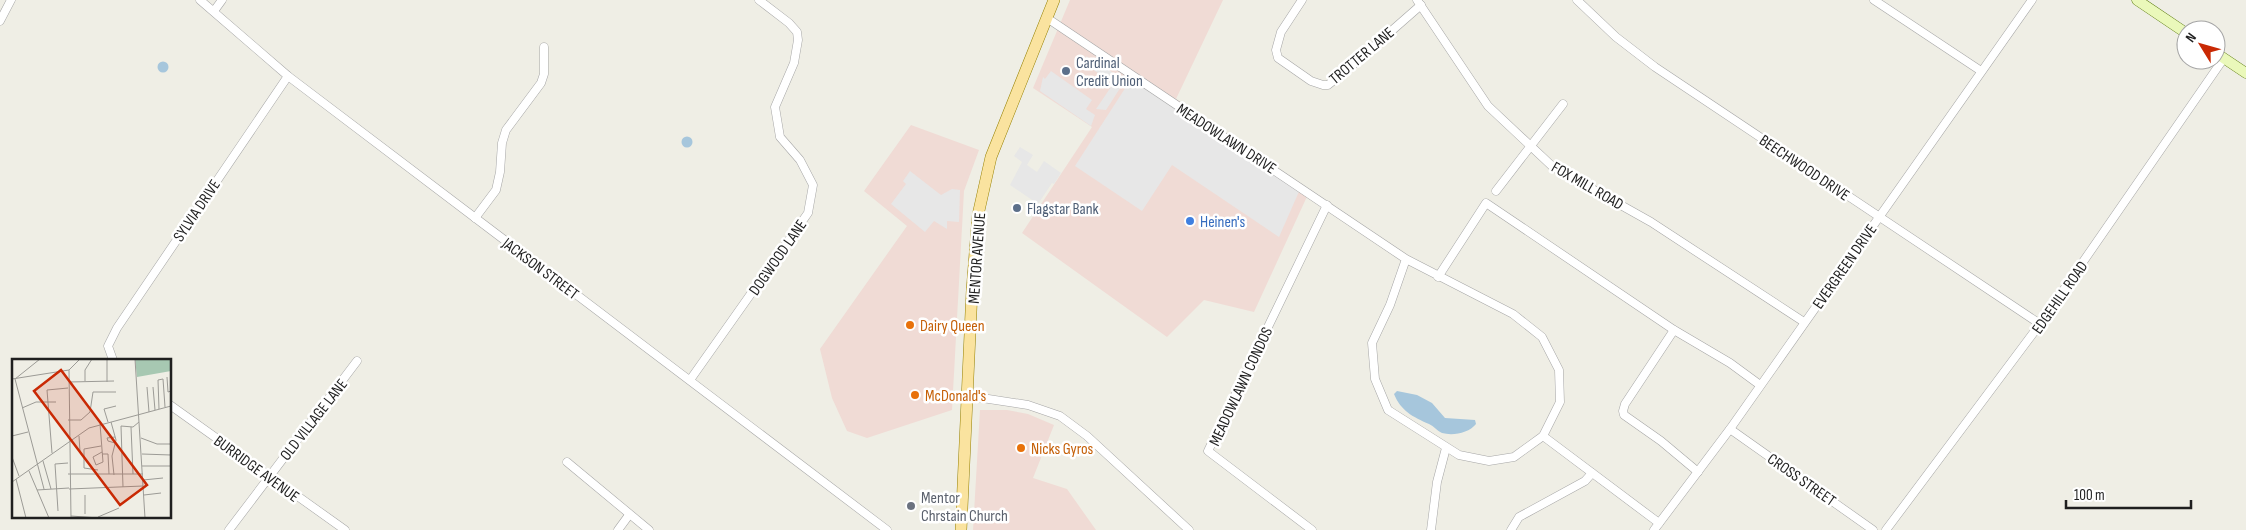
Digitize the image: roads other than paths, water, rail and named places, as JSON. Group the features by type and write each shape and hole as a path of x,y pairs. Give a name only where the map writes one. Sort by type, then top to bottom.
{"main road":[{"name":"MENTOR AVENUE","path":"961,530 969,396 975,234 983,186 991,157 1054,0"}],"street":[{"path":"0,21 11,0"},
{"name":"JACKSON STREET","path":"200,0 288,76 333,108 887,530"},
{"path":"214,11 222,0"},
{"name":"DOGWOOD LANE","path":"690,380 808,213 813,185 800,160 780,137 775,106 794,63 798,40 797,32 789,23 759,0"},
{"name":"TROTTER LANE","path":"1302,0 1281,32 1276,50 1278,58 1311,81 1323,85 1328,85 1348,69 1419,2"},
{"name":"BEECHWOOD DRIVE","path":"1577,0 1616,37 1655,67 2040,324"},
{"path":"1874,0 1981,71"},
{"name":"EVERGREEN DRIVE","path":"1656,527 1730,429 2032,0"},
{"path":"2137,0 2148,3 2176,25"},
{"name":"FOX MILL ROAD","path":"1419,2 1488,106 1553,168 1651,222 1804,322"},
{"name":"MEADOWLAWN DRIVE","path":"1047,18 1406,259 1513,314 1542,337 1558,370 1560,402 1543,436 1514,457 1490,462 1459,455 1388,410 1375,379 1372,343 1390,305 1406,259"},
{"path":"475,218 496,190 500,172 502,143 506,130 541,84 544,74 544,47"},
{"path":"2226,59 2246,72"},
{"name":"EDGEHILL ROAD","path":"1886,530 2040,324 2210,70"},
{"name":"SYLVIA DRIVE","path":"113,359 108,346 117,328 288,76"},
{"path":"1496,191 1563,104"},
{"path":"1438,277 1486,203 1674,330 1730,363 1760,385"},
{"name":"MEADOWLAWN CONDOS","path":"1312,530 1208,452 1327,205"},
{"path":"1674,330 1625,404 1623,411 1624,415 1661,441 1698,472"},
{"name":"OLD VILLAGE LANE","path":"228,530 357,361"},
{"path":"969,396 1028,405 1060,416 1087,436 1189,530"},
{"name":"BURRIDGE AVENUE","path":"171,406 345,530"},
{"name":"CROSS STREET","path":"1730,429 1873,530"},
{"path":"1543,436 1592,473 1656,527"},
{"path":"1431,530 1437,482 1446,448"},
{"path":"567,462 628,515 649,530"},
{"path":"1511,530 1519,517 1585,481 1592,473"},
{"path":"618,530 628,515"}],"water":[{"path":"163,61 169,67 163,73 157,67"},
{"path":"687,136 693,142 687,148 681,142"},
{"path":"1397,391 1417,395 1432,403 1445,418 1475,420 1476,424 1469,430 1460,433 1442,433 1404,409 1394,394"}],"place":[{"name":"Cardinal Credit Union","path":"1066,71"},
{"name":"Flagstar Bank","path":"1017,208"},
{"name":"Heinen's","path":"1190,221"},
{"name":"Dairy Queen","path":"910,325"},
{"name":"McDonald's","path":"915,395"},
{"name":"Nicks Gyros","path":"1021,448"},
{"name":"Mentor Chrstain Church","path":"911,506"}]}
